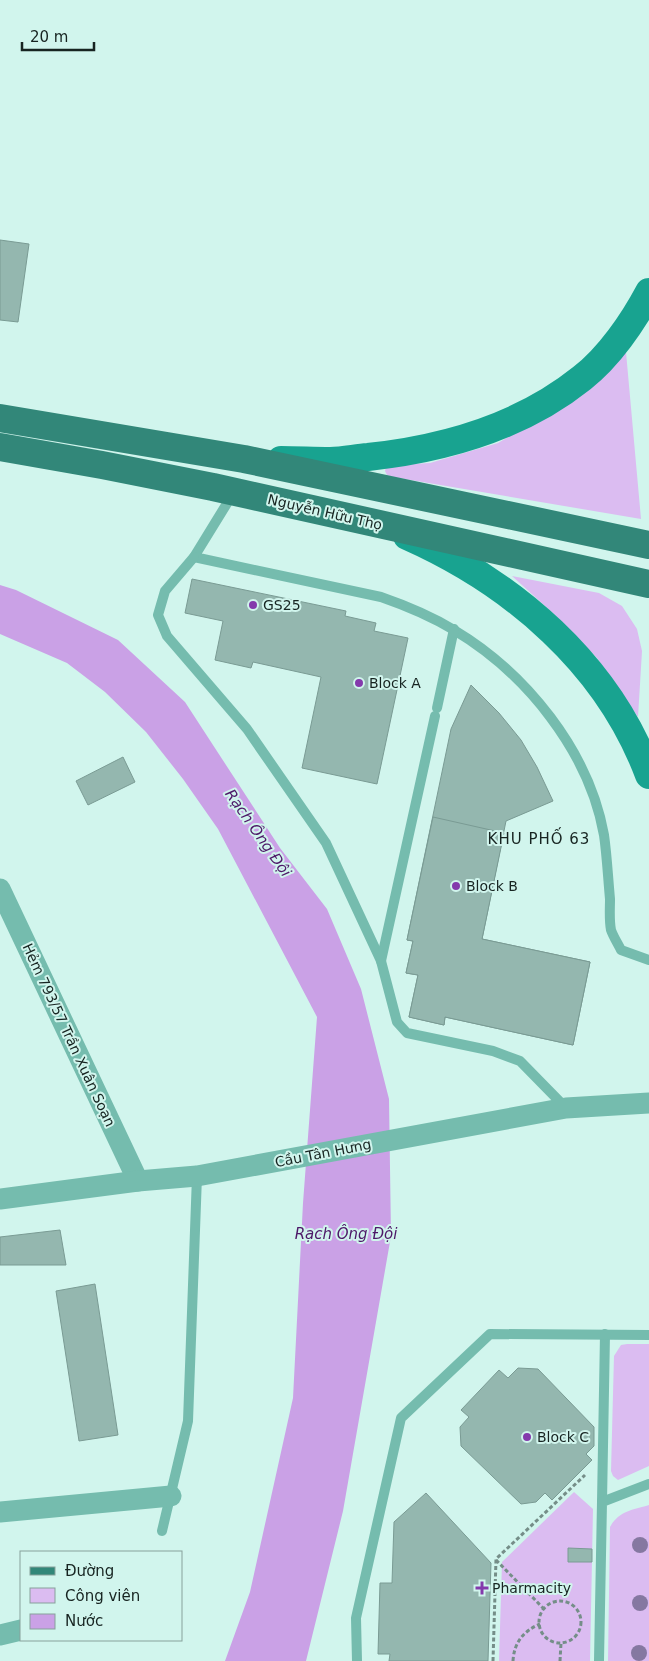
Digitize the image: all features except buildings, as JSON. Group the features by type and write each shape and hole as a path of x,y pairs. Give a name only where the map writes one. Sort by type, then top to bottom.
{"main road":[{"path":"0,418 244,459 649,545"},
{"name":"Nguyễn Hữu Thọ","path":"0,447 102,465 235,492 649,584"}],"street":[{"path":"244,459 332,461 402,453 455,442 506,423 548,401 583,378 614,345 638,313 649,292"},
{"path":"380,525 436,549 484,577 534,613 577,655 613,704 639,748 649,775"},
{"name":"Hẻm 793/57 Trần Xuân Soạn","path":"0,889 138,1180"},
{"name":"Cầu Tân Hưng","path":"0,1199 138,1180 198,1176 566,1108 649,1102"},
{"path":"0,1512 170,1496"},
{"path":"0,1635 20,1630"}],"lane":[{"path":"235,492 194,557 165,591 158,615 167,636 247,729 326,843 381,961 397,1022 407,1033 493,1051 520,1061 566,1108"},
{"path":"194,557 382,597 411,608 454,630 478,646 508,671 544,709 575,753 591,788 604,836 611,930 621,950 649,960"},
{"path":"381,961 454,630"},
{"path":"162,1531 188,1421 198,1176"},
{"path":"357,1661 356,1618 401,1418 490,1334 649,1335"},
{"path":"599,1661 605,1334"},
{"path":"602,1502 649,1484"}],"path":[{"path":"494,1661 496,1559 603,1458"},
{"path":"496,1559 544,1609"},
{"path":"558,1601 572,1604 577,1609 580,1616 580,1630 572,1640 561,1643 552,1642 546,1638 542,1633 540,1624 541,1613 544,1609 551,1603 558,1601"},
{"path":"513,1661 515,1647 521,1636 540,1624"},
{"path":"560,1661 561,1643"}],"green space":[{"path":"626,352 641,519 387,475 386,467 430,463 498,443 574,398"},
{"path":"512,576 599,593 622,606 637,629 642,651 638,717 597,658 555,615"},
{"path":"649,1344 649,1466 618,1480 611,1471 614,1356 621,1345"},
{"path":"574,1492 593,1509 590,1661 499,1661 502,1562"},
{"path":"649,1505 649,1661 608,1661 610,1527 622,1514"}],"water":[{"name":"Rạch Ông Đội","path":"0,585 16,590 118,640 185,702 280,848 327,909 361,989 389,1099 391,1236 343,1511 306,1661 225,1661 250,1592 293,1398 303,1203 317,1017 218,829 183,779 146,732 105,692 67,663 0,634"}],"place":[{"name":"GS25","path":"253,605"},
{"name":"Block A","path":"359,683"},
{"name":"Block B","path":"456,886"},
{"name":"Block C","path":"527,1437"},
{"name":"Pharmacity","path":"482,1588"}],"district":[{"name":"KHU PHỐ 63","path":"539,839"}]}
